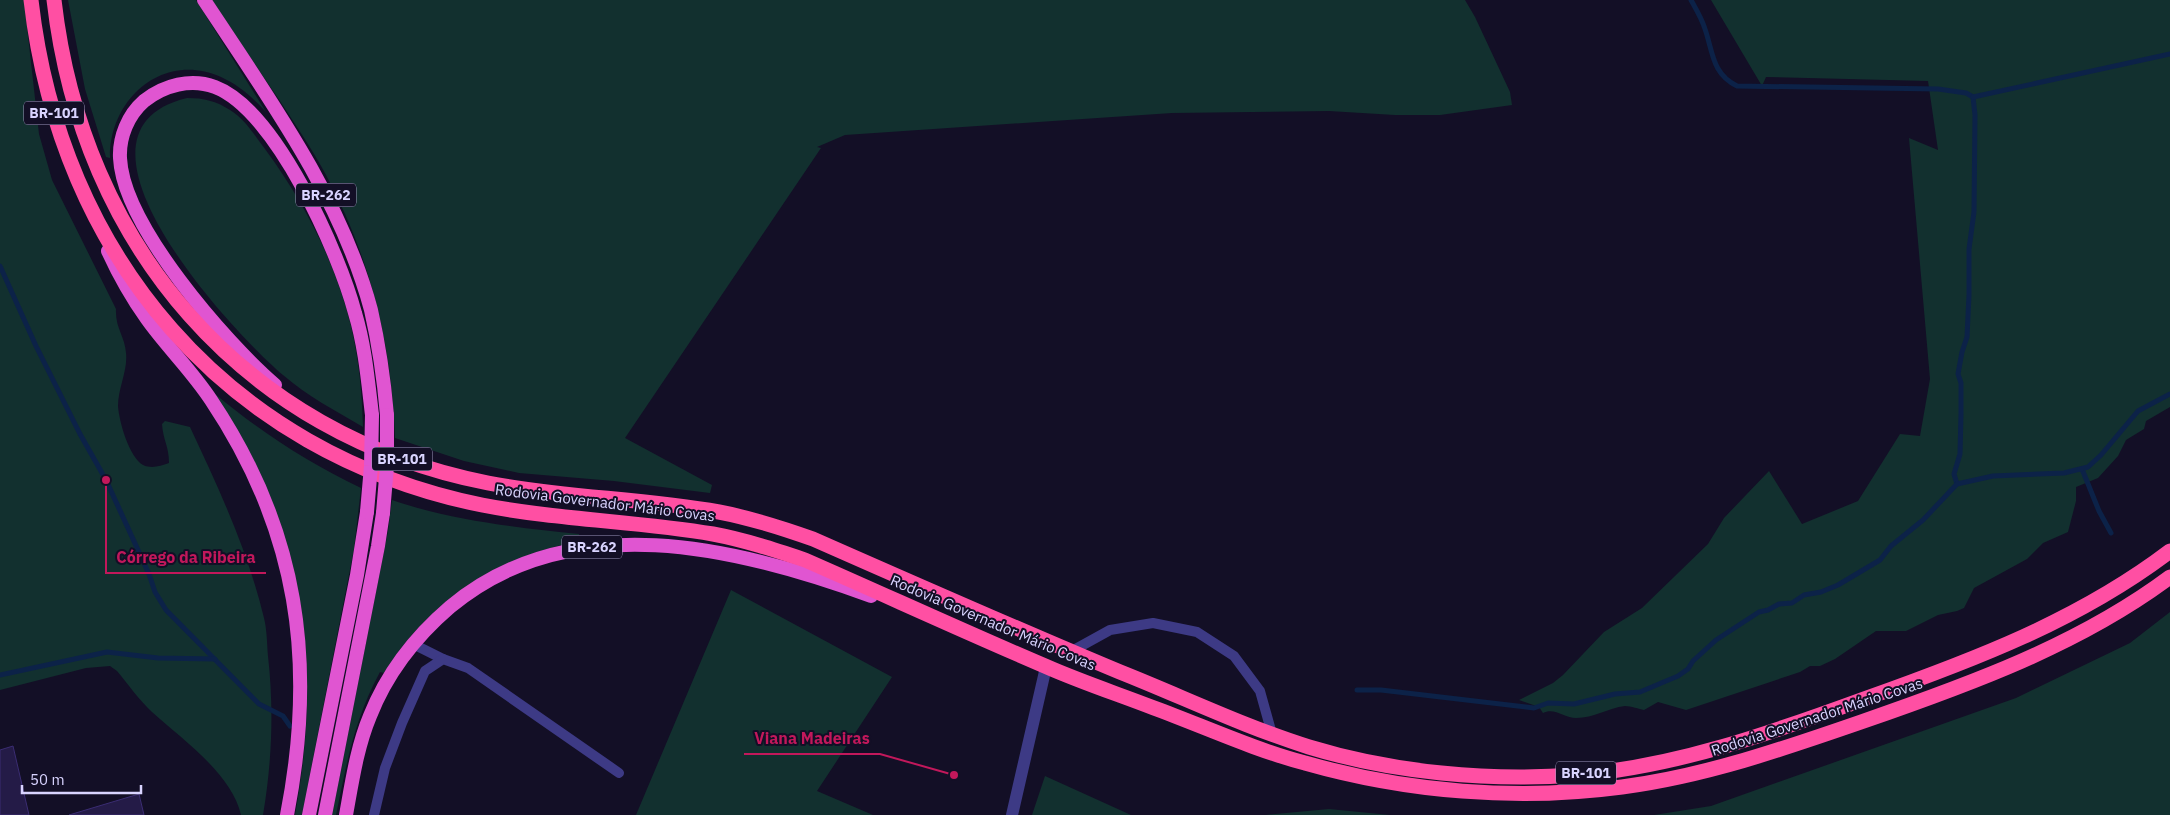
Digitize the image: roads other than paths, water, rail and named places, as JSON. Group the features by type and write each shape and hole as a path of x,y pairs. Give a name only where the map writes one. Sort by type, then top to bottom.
{"highway":[{"name":"Rodovia Governador Mário Covas","path":"31,0 38,43 54,111 71,165 95,220 116,257 148,303 205,364 248,401 299,435 350,462 418,489 481,504 557,517 685,530 744,541 805,560 1046,667 1294,760 1420,788 1532,793 1623,787 1668,779 1747,761 1933,698 2066,640 2122,610 2170,577"},
{"name":"Rodovia Governador Mário Covas","path":"54,0 66,69 86,140 109,198 135,245 183,309 220,348 276,394 327,425 396,457 425,467 486,483 560,495 688,507 750,519 782,528 813,539 1072,651 1272,734 1309,747 1366,761 1478,776 1576,774 1674,759 1736,743 1791,725 1924,678 2003,647 2060,620 2108,594 2170,552"},
{"name":"BR-262","path":"204,0 305,157 338,222 370,309 381,362 387,415 386,466 382,513 372,578 325,815"},
{"name":"BR-262","path":"309,815 357,575 367,512 371,466 372,415 362,338 343,277 296,178 270,138 246,109 226,92 202,84 189,83 164,89 143,102 128,122 121,145 122,170 137,211 153,242 200,305 237,348 266,377 327,425"},
{"path":"95,220 110,255 132,296 164,341 198,380 230,429 250,467 273,523 292,591 301,658 301,724 287,815"},
{"name":"BR-262","path":"346,815 355,766 369,716 390,676 413,644 441,615 492,578 512,568 553,553 626,544 684,548 754,560 852,589 974,634"}],"street":[{"path":"1012,815 1046,667"}],"lane":[{"path":"1072,651 1110,630 1154,623 1196,632 1234,656 1260,692 1272,734"},
{"path":"413,644 443,659 468,668 619,773"},
{"path":"374,815 385,768 425,671 443,659"}],"waterway":[{"path":"1691,0 1704,25 1718,69 1729,81 1737,86 1938,89 1966,93 1973,97 1975,115 1974,212 1969,249 1967,337 1958,374 1961,383 1961,414 1960,454 1954,474 1957,484"},
{"path":"1973,97 2170,54"},
{"path":"0,266 36,346 80,434 106,480 149,574 155,592 166,610 259,704 283,716 290,726"},
{"path":"1357,690 1381,690 1534,708 1548,703 1574,704 1615,694 1640,692 1678,676 1688,669 1693,661 1716,640 1759,612 1779,604 1792,603 1804,595 1821,592 1838,585 1880,560 1891,546 1923,520 1957,484 1993,476 2064,473 2088,467 2101,455 2138,411 2170,394"},
{"path":"2082,469 2099,511 2111,533"},
{"path":"0,675 107,652 158,658 215,659"}],"place":[{"name":"Córrego da Ribeira","path":"106,480"},
{"name":"Viana Madeiras","path":"954,775"}]}
